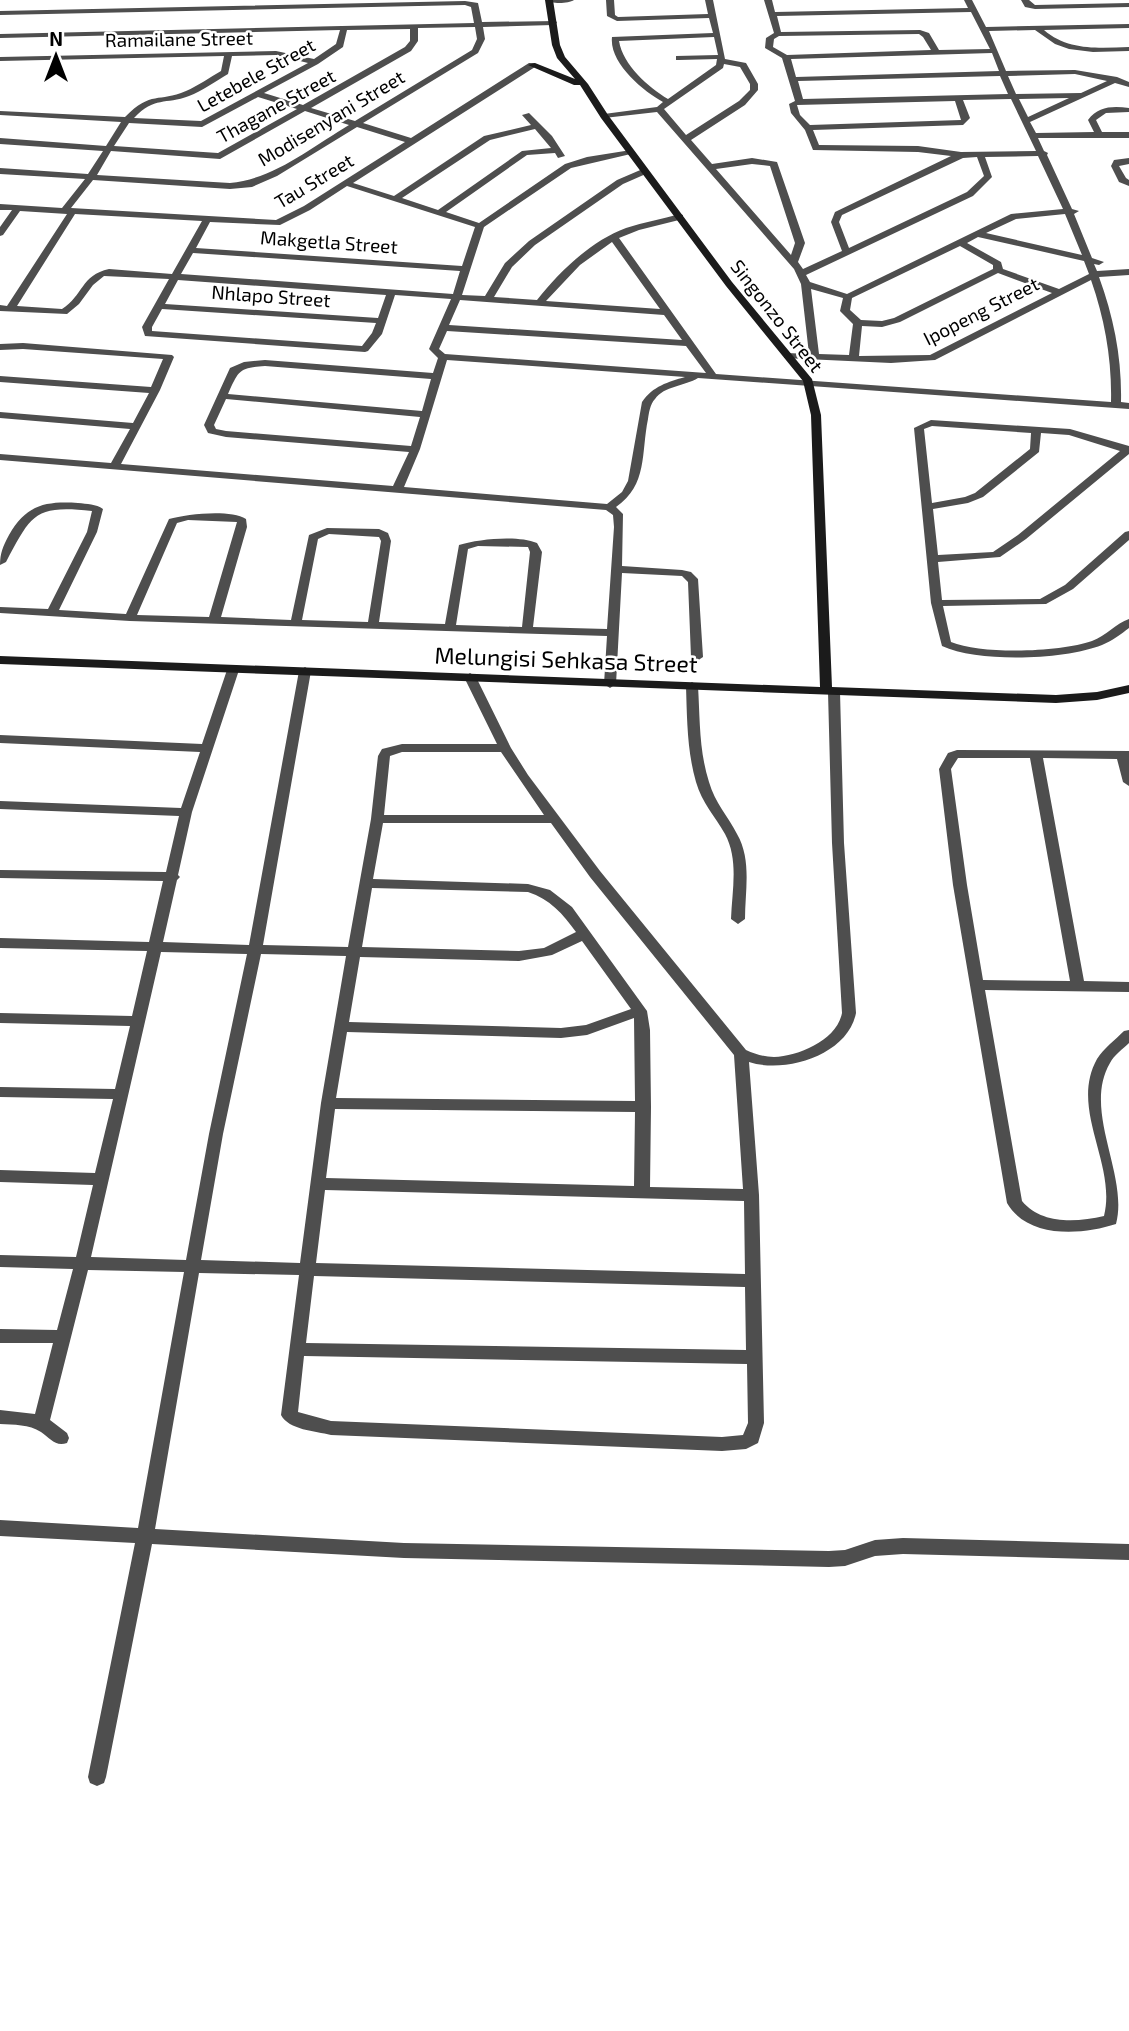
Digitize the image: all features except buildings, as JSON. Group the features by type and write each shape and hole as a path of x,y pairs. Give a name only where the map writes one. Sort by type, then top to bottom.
{"street":[{"path":"549,0 570,0"},
{"name":"Singonzo Street","path":"549,0 555,45 565,64 585,86 631,153 808,381 816,415 830,692"},
{"path":"611,0 611,16 617,19 712,16"},
{"path":"604,116 659,109 718,68 722,59 709,0"},
{"path":"768,0 778,34"},
{"path":"912,0 917,11"},
{"path":"968,0 995,51 1012,95 1036,135 1101,267 1120,328 1123,353 1123,390 1116,405"},
{"path":"1026,0 1028,5 1035,8 1129,5"},
{"path":"0,13 158,5 362,2 472,4 476,7 478,25"},
{"path":"146,56 158,5"},
{"path":"773,14 973,10"},
{"path":"0,36 553,23"},
{"name":"Modisenyani Street","path":"0,171 230,187 252,184 357,124 478,49 481,39 478,25"},
{"path":"984,29 1129,26"},
{"name":"Thagane Street","path":"0,141 220,156 411,46 415,27"},
{"name":"Letebele Street","path":"0,113 202,124 315,62 340,45 344,28"},
{"path":"1038,29 1051,40 1076,48 1129,49"},
{"path":"936,52 926,35 920,32 778,34 770,38 768,45 773,51 786,57 995,51"},
{"path":"668,102 655,95 620,57 615,38 716,35"},
{"path":"532,65 546,56 555,45"},
{"path":"5,308 126,121 145,104 187,94 222,74 228,67 229,54"},
{"name":"Ramailane Street","path":"0,59 285,54 315,62"},
{"path":"786,57 800,102"},
{"path":"679,58 722,59 743,65 754,84 754,90 742,103 686,139"},
{"path":"532,65 585,86"},
{"name":"Tau Street","path":"0,207 277,223 288,219 532,65"},
{"path":"794,79 1075,72 1129,85"},
{"path":"1027,120 1129,76"},
{"path":"257,94 412,141"},
{"path":"958,97 966,118 963,122 808,128 800,123 793,111 793,104 800,102 1012,95 1081,95"},
{"path":"659,109 794,261 806,284 814,358"},
{"path":"1098,134 1092,120 1095,115 1108,110 1129,110"},
{"path":"526,114 568,166"},
{"path":"394,200 491,136 537,126"},
{"path":"808,128 814,146 822,149 914,148 961,155 1044,153"},
{"path":"1036,135 1129,135"},
{"path":"437,214 518,157 531,151 557,150"},
{"path":"631,153 568,166 480,226 456,298 434,349 436,353 443,356 1129,406"},
{"path":"847,253 836,228 838,214 961,155"},
{"path":"802,274 970,194 988,177 980,155"},
{"path":"711,167 752,161 774,164 800,243 794,261"},
{"path":"1129,161 1117,162 1115,166 1122,180 1129,183"},
{"path":"487,300 508,265 532,243 620,182 645,171"},
{"path":"345,183 480,226"},
{"path":"0,233 18,208"},
{"path":"806,284 848,297 1022,214 1075,211"},
{"path":"540,302 557,280 614,238 633,229 680,217"},
{"path":"207,220 146,329 148,334 348,348 369,347 383,321 391,294"},
{"path":"978,234 1129,272"},
{"path":"614,238 707,375"},
{"path":"961,243 998,264 998,270"},
{"name":"Makgetla Street","path":"190,250 465,269"},
{"name":"Ipopeng Street","path":"787,356 932,358 1101,267"},
{"path":"848,297 845,311 858,323 882,324 897,320 998,270 1058,292"},
{"path":"5,308 68,310 101,272 666,312"},
{"name":"Nhlapo Street","path":"158,306 383,321"},
{"path":"854,359 858,323"},
{"path":"444,328 687,343"},
{"path":"0,347 23,345 167,356 169,360 155,390 115,466"},
{"path":"397,490 415,449 443,356"},
{"path":"415,449 215,432 209,425 234,370 256,363 437,376"},
{"path":"0,457 609,507 626,495 634,479 636,454 649,399 656,392 707,375"},
{"path":"0,379 155,390"},
{"path":"222,396 426,414"},
{"path":"0,415 136,426"},
{"path":"1128,450 1070,432 951,423 923,424 919,428 937,603 944,640 950,647 961,650 1031,653 1066,650 1097,643 1129,622"},
{"path":"928,507 968,500 987,489 1035,450 1036,429"},
{"path":"933,559 983,558 996,555 1128,450"},
{"path":"0,562 27,516 37,508 57,505 98,509 92,532 51,614"},
{"path":"609,507 619,518 610,684"},
{"path":"130,618 173,521 188,517 238,518 242,521 242,527 214,620"},
{"path":"296,621 313,537 327,531 379,532 384,535 386,541 373,624"},
{"path":"937,603 1042,602 1069,587 1129,534"},
{"path":"450,628 463,547 477,542 528,542 536,552 527,630"},
{"path":"617,569 682,573 691,577 694,581 697,657"},
{"path":"0,610 130,618 296,621 614,633"},
{"name":"Melungisi Sehkasa Street","path":"0,660 1056,699 1097,696 1129,689"},
{"path":"41,1422 82,1264 186,812 233,670"},
{"path":"97,1777 145,1534 191,1267 255,950 304,671"},
{"path":"470,677 505,748 595,874 741,1054 758,1061 772,1062 796,1057 829,1041 848,1019 849,996 830,692"},
{"path":"692,685 695,737 706,795 714,810 727,823 738,852 738,919"},
{"path":"0,739 206,748"},
{"path":"505,748 420,747 386,752 383,760 377,819 328,1104 289,1415 312,1424 345,1428 722,1444 746,1442 755,1433 751,1195 741,1054"},
{"path":"1129,782 1126,756 957,754 952,756 946,769 960,885 1015,1203 1021,1213 1031,1220 1076,1225 1111,1220 1116,1213 1117,1194 1096,1088 1102,1062 1129,1035"},
{"path":"1036,755 1078,987"},
{"path":"0,805 186,812"},
{"path":"377,819 554,819"},
{"path":"0,874 173,877"},
{"path":"366,883 528,888 557,900 640,1011 643,1030 644,1107 642,1191"},
{"path":"0,943 537,955 584,934"},
{"path":"979,985 1129,987"},
{"path":"340,1027 561,1033 596,1027 640,1011"},
{"path":"0,1018 138,1021"},
{"path":"0,1092 121,1094"},
{"path":"328,1104 644,1107"},
{"path":"0,1176 102,1179"},
{"path":"317,1184 751,1195"},
{"path":"0,1261 753,1281"},
{"path":"0,1336 62,1337"},
{"path":"296,1349 754,1357"},
{"path":"0,1417 29,1418 41,1422 61,1438"},
{"path":"0,1528 145,1534 344,1549 594,1556 829,1559 856,1555 875,1548 903,1546 1129,1552"}]}
